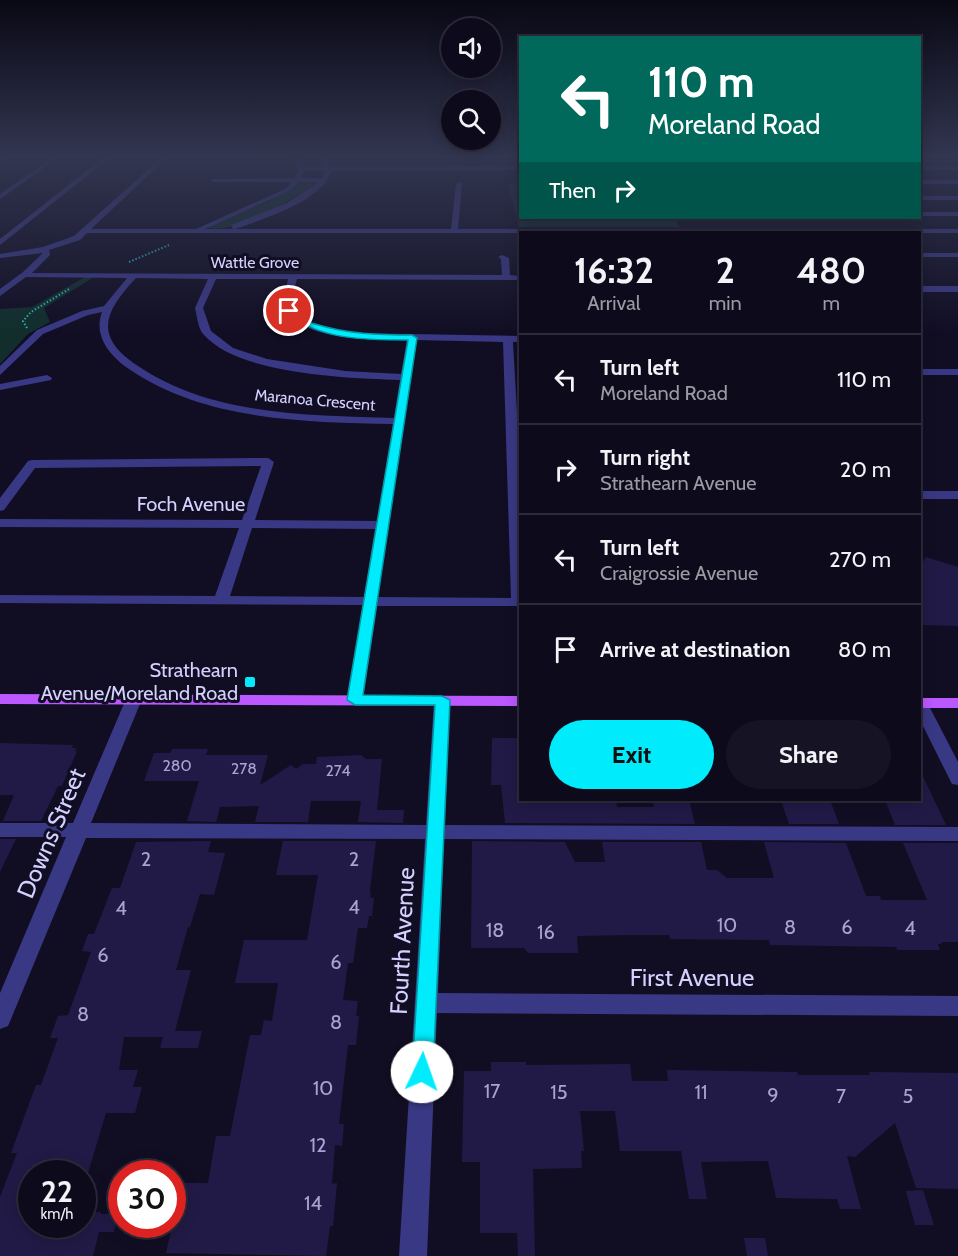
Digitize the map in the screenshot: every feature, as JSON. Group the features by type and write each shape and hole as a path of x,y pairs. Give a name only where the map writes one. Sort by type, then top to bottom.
{"main road":[{"path":"0,699 519,701"},
{"path":"921,703 958,703"}],"street":[{"path":"0,243 34,216"},
{"path":"0,256 70,242 88,231 104,216"},
{"path":"196,230 230,216"},
{"path":"224,230 261,216"},
{"path":"454,231 456,216"},
{"path":"88,231 519,232"},
{"path":"921,231 958,231"},
{"path":"0,293 46,255 44,249"},
{"path":"921,255 958,255"},
{"path":"502,257 505,258 506,278"},
{"name":"Wattle Grove","path":"25,274 133,277 519,278"},
{"path":"0,372 40,332 85,313 107,308 133,277"},
{"path":"213,277 198,301 197,316 206,332 237,353 279,365 321,373 406,377"},
{"path":"0,598 519,602 514,339 351,336 306,324 289,311 286,305 293,277"},
{"path":"921,289 958,289"},
{"name":"Maranoa Crescent","path":"107,308 104,334 110,346 132,368 177,390 246,409 289,416 399,421"},
{"path":"355,700 412,338"},
{"path":"921,372 958,372"},
{"path":"0,387 47,378"},
{"path":"0,507 35,460 268,462 221,600"},
{"path":"921,495 958,495"},
{"name":"Foch Avenue","path":"0,523 382,525"},
{"name":"Downs Street","path":"0,1019 134,699"},
{"name":"Fourth Avenue","path":"413,1256 442,700"},
{"path":"921,705 958,779"},
{"path":"0,830 958,834"},
{"name":"First Avenue","path":"426,1003 958,1006"}],"path":[{"path":"102,276 134,259 170,245"}],"green space":[{"path":"234,216 260,216 217,229 206,227"},
{"path":"516,216 519,216 519,219 675,219 680,227 519,227"},
{"path":"85,277 94,277 44,308 50,322 28,334 0,364 0,309 32,307"}],"building":[{"path":"926,557 958,567 958,626 921,625 921,565"},
{"path":"492,738 519,738 519,801 616,801 617,807 654,807 652,801 689,801 695,824 505,823 501,785 491,785"},
{"path":"0,743 73,745 72,748 76,748 75,751 77,751 62,786 58,786 41,821 3,821 14,795 0,795"},
{"path":"172,749 208,749 206,755 268,755 260,785 291,765 296,769 303,764 316,764 317,757 361,755 366,759 382,759 377,810 404,810 403,823 358,822 361,801 311,801 308,822 255,822 259,806 220,807 216,822 187,821 199,781 144,781 154,753 170,753"},
{"path":"921,772 946,825 895,825 885,801 921,801"},
{"path":"781,801 830,801 839,824 789,824"},
{"path":"0,839 16,839 0,872"},
{"path":"211,841 208,852 225,853 214,895 200,894 176,970 191,970 175,1031 202,1031 198,1048 160,1048 163,1037 124,1037 119,1070 138,1070 133,1087 142,1087 135,1113 106,1113 92,1160 18,1160 18,1238 96,1238 96,1212 101,1212 101,1214 108,1214 108,1232 99,1232 93,1256 0,1256 0,1197 17,1153 11,1153 36,1085 41,1085 58,1038 50,1038 58,1016 68,1015 91,952 82,951 88,934 94,934 112,888 120,888 136,842"},
{"path":"283,841 376,841 370,890 371,898 374,898 372,916 369,916 367,928 358,928 353,963 348,963 343,1000 358,1001 356,1016 359,1016 356,1045 348,1045 339,1124 344,1124 342,1146 335,1145 332,1184 337,1183 333,1226 330,1226 326,1256 166,1253 169,1238 186,1238 186,1183 208,1183 216,1136 230,1136 250,1035 261,1035 264,1020 272,1021 278,983 235,983 244,940 307,940 318,875 276,875"},
{"path":"472,841 565,842 575,862 605,862 602,842 701,842 707,870 717,870 727,878 774,878 764,842 846,843 866,896 880,896 881,900 927,900 903,843 958,843 958,942 941,942 942,944 938,944 940,950 897,950 896,947 770,945 769,940 670,939 669,935 630,935 577,936 578,953 528,953 524,948 471,948"},
{"path":"491,1062 526,1062 526,1065 630,1064 632,1081 668,1081 667,1070 797,1072 798,1075 870,1075 869,1072 958,1073 958,1189 916,1188 895,1123 855,1157 847,1156 861,1209 840,1209 837,1199 776,1198 768,1161 701,1162 707,1199 689,1199 681,1151 620,1151 615,1111 580,1111 584,1151 581,1151 582,1168 533,1169 535,1256 518,1256 517,1233 480,1233 480,1162 462,1162 464,1071 491,1071"},
{"path":"923,1190 934,1225 915,1225 906,1191"},
{"path":"744,1238 765,1238 768,1256 747,1256"}],"place":[{"name":"Strathearn Avenue/Moreland Road","path":"250,682"}],"route":[{"path":"289,311 306,324 333,333 351,336 412,338 355,700 442,700 422,1072"}]}
